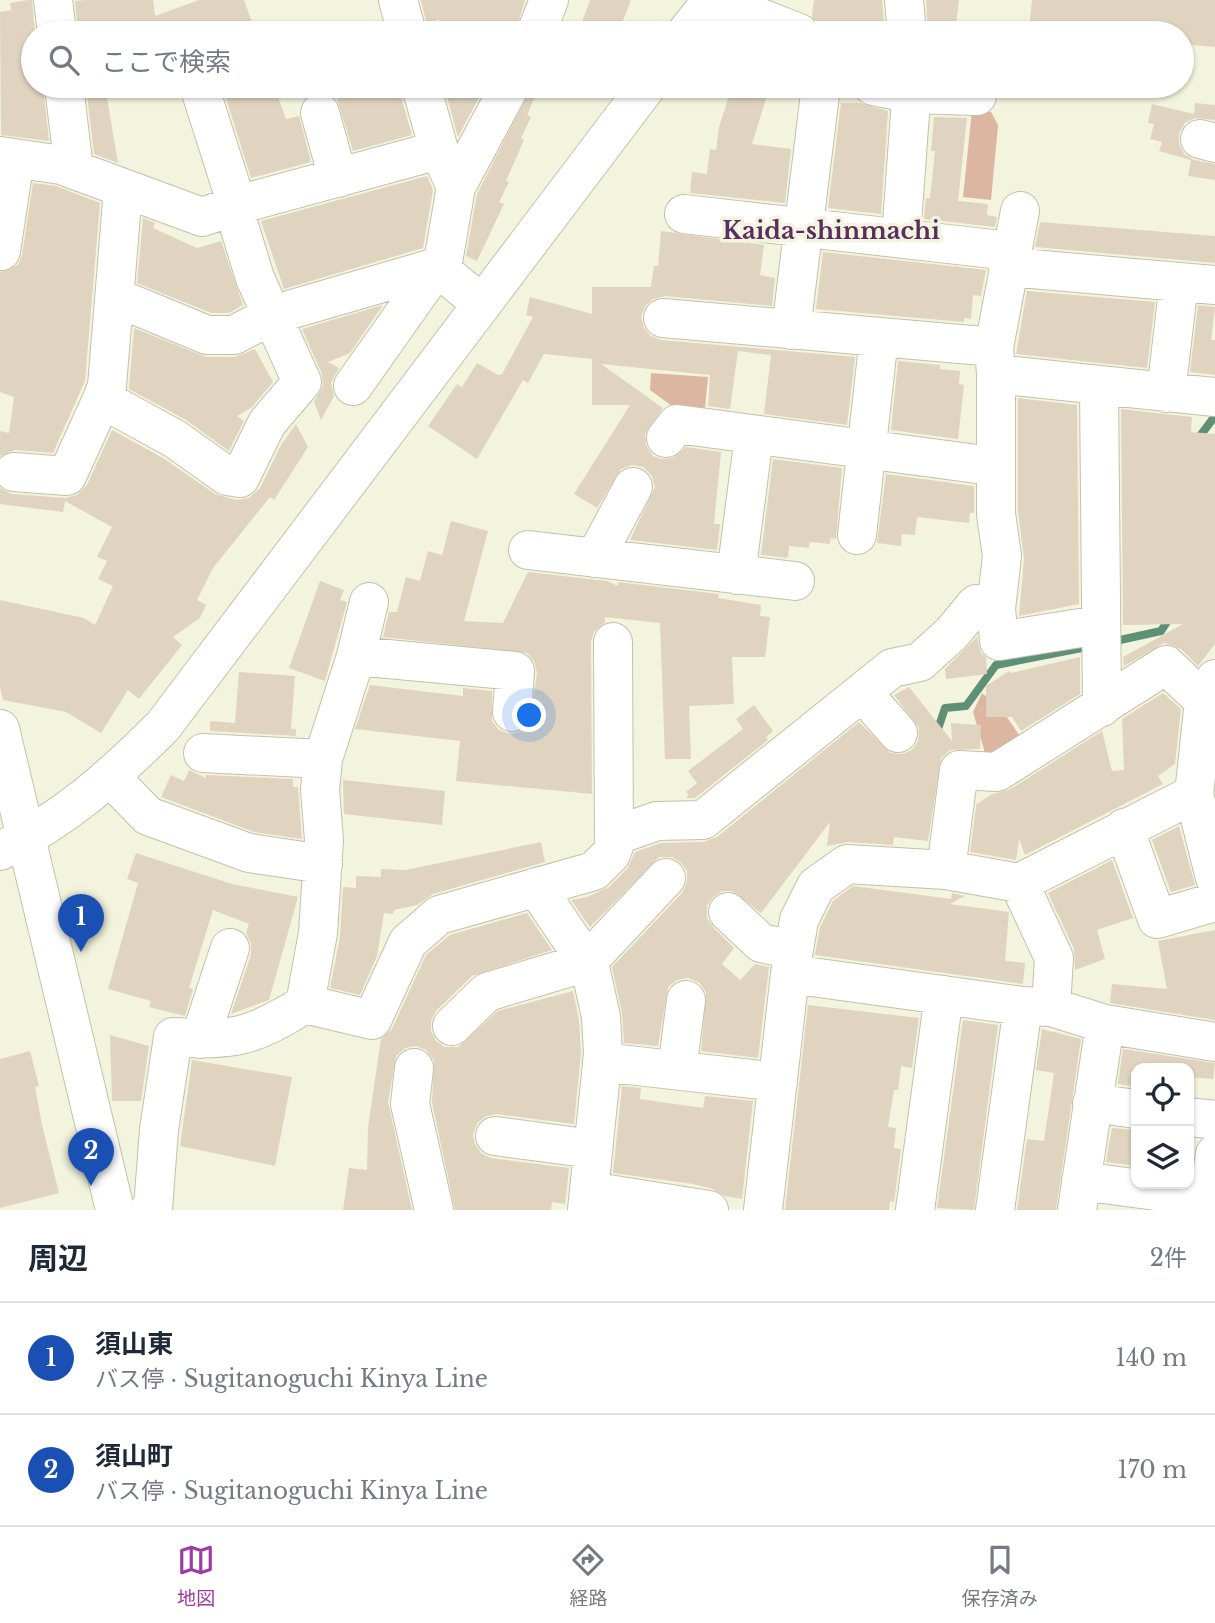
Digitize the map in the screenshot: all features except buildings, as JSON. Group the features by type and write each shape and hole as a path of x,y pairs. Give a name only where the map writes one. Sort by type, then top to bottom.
{"street":[{"path":"53,0 56,21"},
{"path":"398,0 404,21"},
{"path":"541,21 549,0"},
{"path":"696,21 713,0 768,21"},
{"path":"904,0 906,21"},
{"path":"65,98 74,170"},
{"path":"102,399 175,439 227,476 240,478 267,423 302,382 255,278 209,98"},
{"path":"424,98 439,150 456,187"},
{"path":"353,386 443,262 456,187 504,98"},
{"path":"14,844 85,800 163,726 638,98"},
{"path":"791,330 819,98"},
{"path":"901,237 911,98"},
{"path":"320,113 338,178"},
{"path":"1,251 7,158 61,165 201,217 235,205 439,150"},
{"path":"14,472 67,476 102,399 107,386 123,190"},
{"path":"1020,211 1009,259 995,361 996,514 1002,556 996,609 999,641 1100,639"},
{"path":"684,215 901,237 1009,259 1197,284 1166,393"},
{"path":"437,267 482,304"},
{"path":"115,297 207,335 234,335 272,315 437,267"},
{"path":"663,318 879,337 995,361 1100,387 1214,397"},
{"path":"857,534 879,337"},
{"path":"1100,387 1102,707"},
{"path":"666,438 677,424 977,464"},
{"path":"736,575 754,436"},
{"path":"595,558 633,487"},
{"path":"528,550 795,581"},
{"path":"305,1004 318,933 323,864 320,790 323,759 356,656 369,602"},
{"path":"614,836 657,821 703,820 892,668 920,662 952,633 976,604 996,609"},
{"path":"149,1210 153,1208 159,1130 173,1037 250,1035 305,1004 372,1020 408,942 439,915 594,871 611,854 614,836 613,642"},
{"path":"356,656 516,658 512,712"},
{"path":"946,870 959,770 997,772 1166,665 1209,690 1207,752 1194,794 1215,878"},
{"path":"862,692 898,733"},
{"path":"0,729 14,844 115,1210"},
{"path":"203,753 323,759"},
{"path":"111,778 148,816 249,853 323,864"},
{"path":"763,1210 792,962 799,920 816,886 847,864 946,870 1019,883 1194,794"},
{"path":"1125,828 1157,919 1215,902"},
{"path":"452,1026 487,992 587,962 666,878"},
{"path":"995,1210 1037,1006 1054,958 1019,883"},
{"path":"536,887 587,962 601,1017 602,1062 588,1200 709,1210"},
{"path":"728,912 761,943 792,962 944,995 1037,1006 1105,1024 1215,1042"},
{"path":"200,1038 230,948"},
{"path":"915,1210 944,995"},
{"path":"677,1070 687,1000"},
{"path":"1105,1024 1079,1195 1208,1204 1215,1154"},
{"path":"602,1062 778,1082"},
{"path":"414,1068 410,1104 434,1210"},
{"path":"1092,1103 1131,1108"},
{"path":"1194,1117 1215,1120"},
{"path":"495,1136 593,1149"}],"shaded area":[{"path":"972,110 991,112 998,125 991,200 963,197"},
{"path":"651,373 708,377 704,418 686,416 650,390"},
{"path":"982,693 1002,710 1026,745 988,763 973,712"}],"waterway":[{"path":"1197,440 1215,416"},
{"path":"1111,642 1161,631 1170,617"},
{"path":"936,735 945,708 966,706 996,665 1092,646"}],"place":[{"name":"須山東","path":"81,952"},
{"name":"須山町","path":"91,1186"}],"district":[{"name":"Kaida-shinmachi","path":"831,230"}]}
